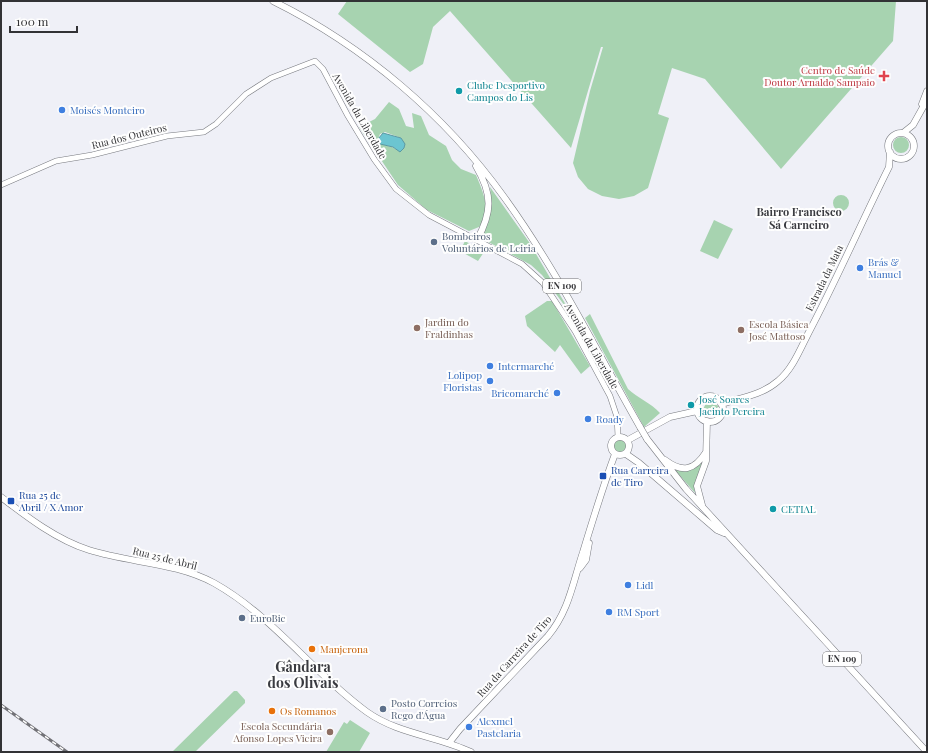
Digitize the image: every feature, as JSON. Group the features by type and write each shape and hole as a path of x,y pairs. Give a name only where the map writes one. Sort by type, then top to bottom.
{"main road":[{"name":"EN 109","path":"273,1 355,50 399,84 470,154 504,196 543,255 640,427 658,455 704,509 926,752"},
{"path":"920,111 927,91"},
{"path":"902,159 895,157 890,152 888,146 890,139 895,134 903,133 913,124 927,100"},
{"path":"888,167 912,153 914,147 913,124"},
{"path":"903,133 913,140"},
{"name":"Estrada da Mata","path":"721,404 750,396 767,389 780,379 791,365 819,312 888,167 890,152"},
{"path":"470,154 482,176 489,202 487,221 477,240"},
{"path":"714,397 721,404 722,412 714,421 702,419 697,411 699,404 705,398 714,397"},
{"path":"628,440 670,417 697,411"},
{"path":"704,509 697,486 706,461 707,421"},
{"path":"626,454 630,448 628,440 625,437 618,436 611,444 612,451 616,454 626,454 639,463 717,530 728,535"},
{"path":"658,455 673,466 685,469 696,464 706,452"},
{"name":"Rua da Carreira de Tiro","path":"449,743 460,729 556,627 564,612 584,557 589,534 607,475 616,454"},
{"name":"Rua 25 de Abril","path":"1,497 56,534 81,547 110,556 178,569 214,584 253,610 356,703 371,714 413,733 431,737 471,752"}],"street":[{"name":"Rua dos Outeiros","path":"1,185 56,161 92,155 167,136 207,131 246,94 267,80 316,61"},
{"name":"Avenida da Liberdade","path":"316,61 323,69 348,116 374,159 393,186 425,212 522,264 535,274 546,286 579,338 610,396 617,417 618,436"}],"green space":[{"path":"347,1 896,1 893,41 781,169 705,79 672,68 658,114 669,118 648,188 634,196 619,199 602,196 588,189 578,177 573,163 590,91 603,47 601,47 571,148 450,11 433,27 423,64 410,72 338,14"},
{"path":"389,102 399,109 406,126 414,128 412,113 421,116 429,135 446,146 452,160 461,169 476,175 486,208 483,221 479,227 469,231 427,210 398,185 359,127 375,119","holes":["385,132 401,138 405,147 397,150 382,144 378,139 380,134"]},
{"path":"898,137 904,137 909,142 907,151 904,153 898,153 893,148 893,142"},
{"path":"490,187 529,242 573,317 542,275 531,265 481,238 487,226 490,214"},
{"path":"841,195 847,197 849,203 847,209 841,211 835,209 833,203 835,197"},
{"path":"714,220 733,229 718,259 700,251"},
{"path":"465,241 484,252 478,261 460,251"},
{"path":"547,301 552,301 590,366 581,374 560,345 555,352 527,326 525,316"},
{"path":"590,314 628,389 653,406 660,413 644,427 585,318"},
{"path":"713,400 714,404 719,406 715,410 716,416 711,413 706,418 706,411 700,410 705,406 704,402 708,403"},
{"path":"620,439 625,441 627,446 625,451 620,453 615,451 613,446 615,441"},
{"path":"703,461 694,486 695,493 675,470 691,470"},
{"path":"234,691 237,691 245,700 245,703 195,752 172,752"},
{"path":"350,720 370,733 359,752 326,752 344,722 347,724"}],"water":[{"path":"383,133 401,138 405,144 404,148 400,152 393,147 380,144 378,139"}],"railway":[{"path":"1,705 67,752"}],"place":[{"name":"Centro de Saúde Doutor Arnaldo Sampaio","path":"884,76"},
{"name":"Clube Desportivo Campos do Lis","path":"459,91"},
{"name":"Moisés Monteiro","path":"62,110"},
{"name":"Bombeiros Voluntários de Leiria","path":"434,242"},
{"name":"Brás & Manuel","path":"860,268"},
{"name":"Jardim do Fraldinhas","path":"417,328"},
{"name":"Escola Básica José Mattoso","path":"741,330"},
{"name":"Intermarché","path":"490,366"},
{"name":"Lolipop Floristas","path":"490,381"},
{"name":"Bricomarché","path":"557,393"},
{"name":"José Soares Jacinto Pereira","path":"691,405"},
{"name":"Roady","path":"588,419"},
{"name":"Rua Carreira de Tiro","path":"603,476"},
{"name":"Rua 25 de Abril / X Amor","path":"11,501"},
{"name":"CETIAL","path":"773,509"},
{"name":"Lidl","path":"628,585"},
{"name":"RM Sport","path":"609,612"},
{"name":"EuroBic","path":"242,618"},
{"name":"Manjerona","path":"312,649"},
{"name":"Posto Correios Rego d'Água","path":"383,709"},
{"name":"Os Romanos","path":"272,711"},
{"name":"Alexmel Pastelaria","path":"469,727"},
{"name":"Escola Secundária Afonso Lopes Vieira","path":"330,732"}],"district":[{"name":"Bairro Francisco Sá Carneiro","path":"799,218"},
{"name":"Gândara dos Olivais","path":"303,676"}]}
